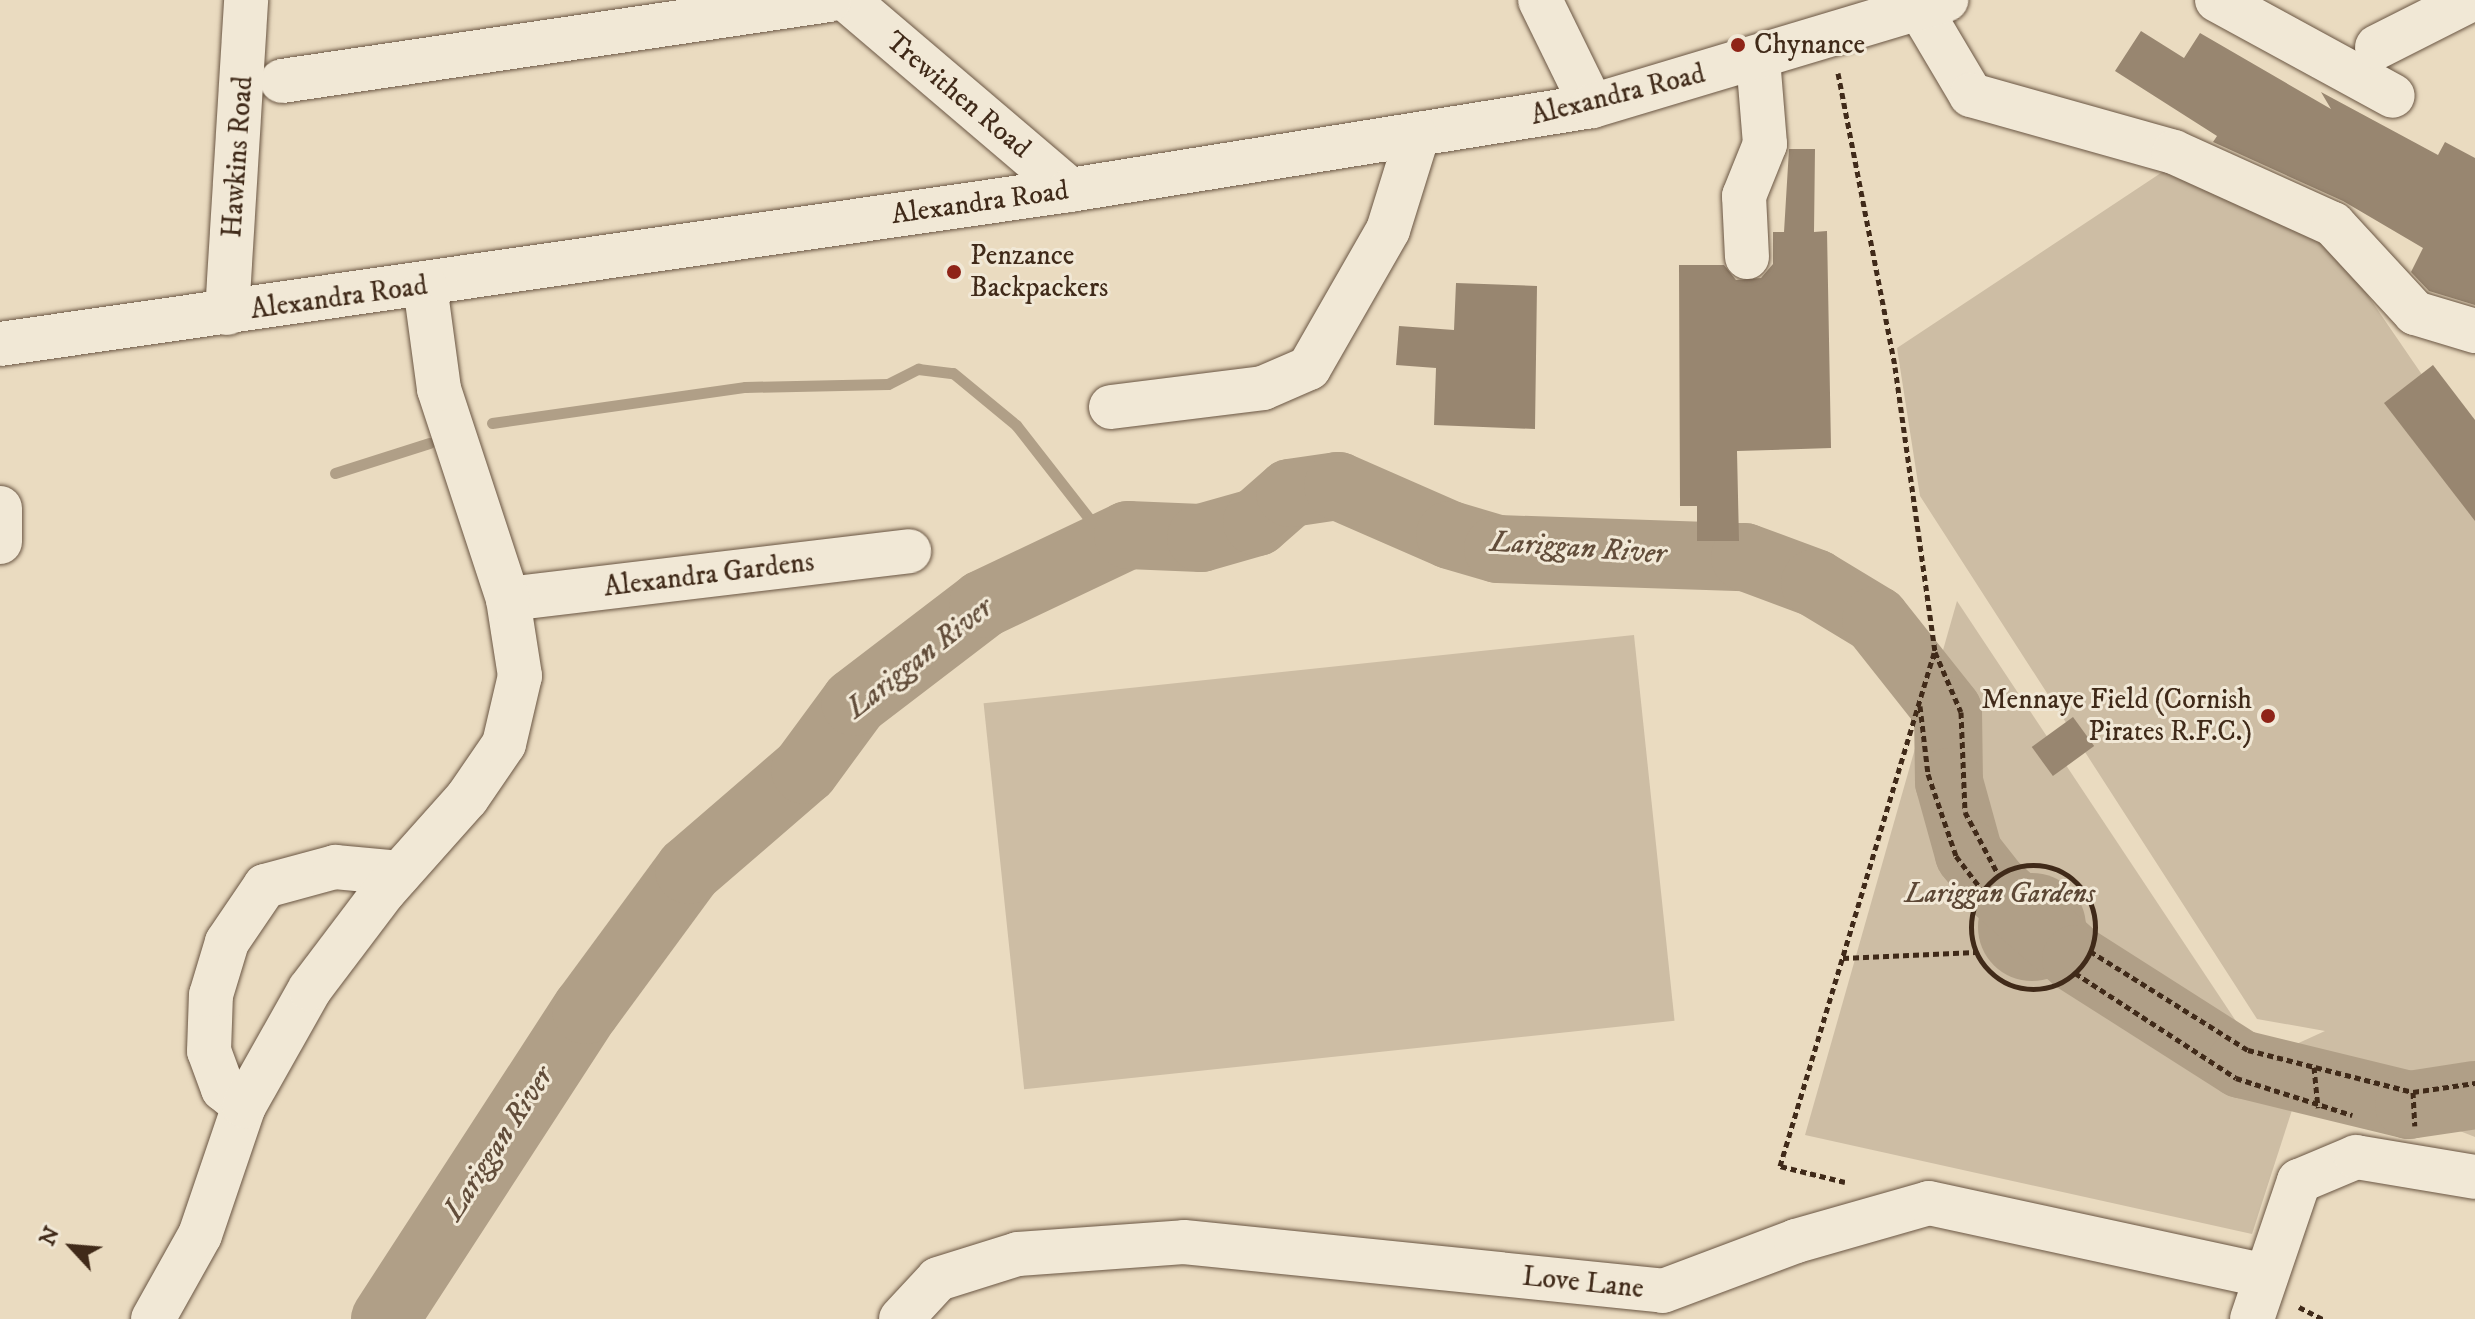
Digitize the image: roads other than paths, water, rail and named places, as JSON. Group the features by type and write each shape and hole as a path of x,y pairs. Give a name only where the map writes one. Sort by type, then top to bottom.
{"street":[{"name":"Hawkins Road","path":"227,313 246,0"},
{"path":"282,81 829,0"},
{"name":"Trewithen Road","path":"847,0 1070,190"},
{"path":"1540,0 1592,106"},
{"path":"2217,0 2393,96"},
{"path":"2377,47 2470,0"},
{"name":"Alexandra Road","path":"0,344 425,286 1417,137 1592,106 1833,37 1933,4"},
{"path":"1933,4 1971,95 2174,152 2333,224 2415,313 2475,331"},
{"path":"1747,257 1744,196 1765,144 1758,59"},
{"path":"1111,407 1263,388 1291,381 1309,368 1388,230 1417,137"},
{"path":"153,1319 200,1235 244,1106 310,989 400,873 467,798 504,744 520,676 508,599 439,389 425,286"},
{"path":"0,508 0,542"},
{"name":"Alexandra Gardens","path":"508,599 909,551"},
{"path":"244,1106 223,1089 209,1051 211,995 227,942 265,886 335,867 400,873"},
{"path":"2252,1319 2299,1181 2356,1157 2475,1177"},
{"name":"Love Lane","path":"901,1319 938,1279 1018,1254 1184,1242 1663,1291 1796,1241 1929,1203 2266,1276"}],"waterway":[{"path":"492,423 745,387 888,384 918,369 953,373 1016,425 1095,526 1128,535"},
{"path":"335,473 429,443"},
{"name":"Lariggan River","path":"385,1319 586,1010 689,870 805,770 855,702 983,604 1128,535 1201,538 1257,522 1290,493 1338,486 1450,535 1498,549 1745,557 1815,583 1876,620 1948,711 1949,782 1969,854 1995,887 2076,959 2241,1064 2409,1105 2475,1095"}],"place":[{"name":"Chynance","path":"1738,45"},
{"name":"Penzance Backpackers","path":"954,272"},
{"name":"Mennaye Field (Cornish Pirates R.F.C.)","path":"2268,716"}],"park label":[{"name":"Lariggan Gardens","path":"2000,894"}]}
